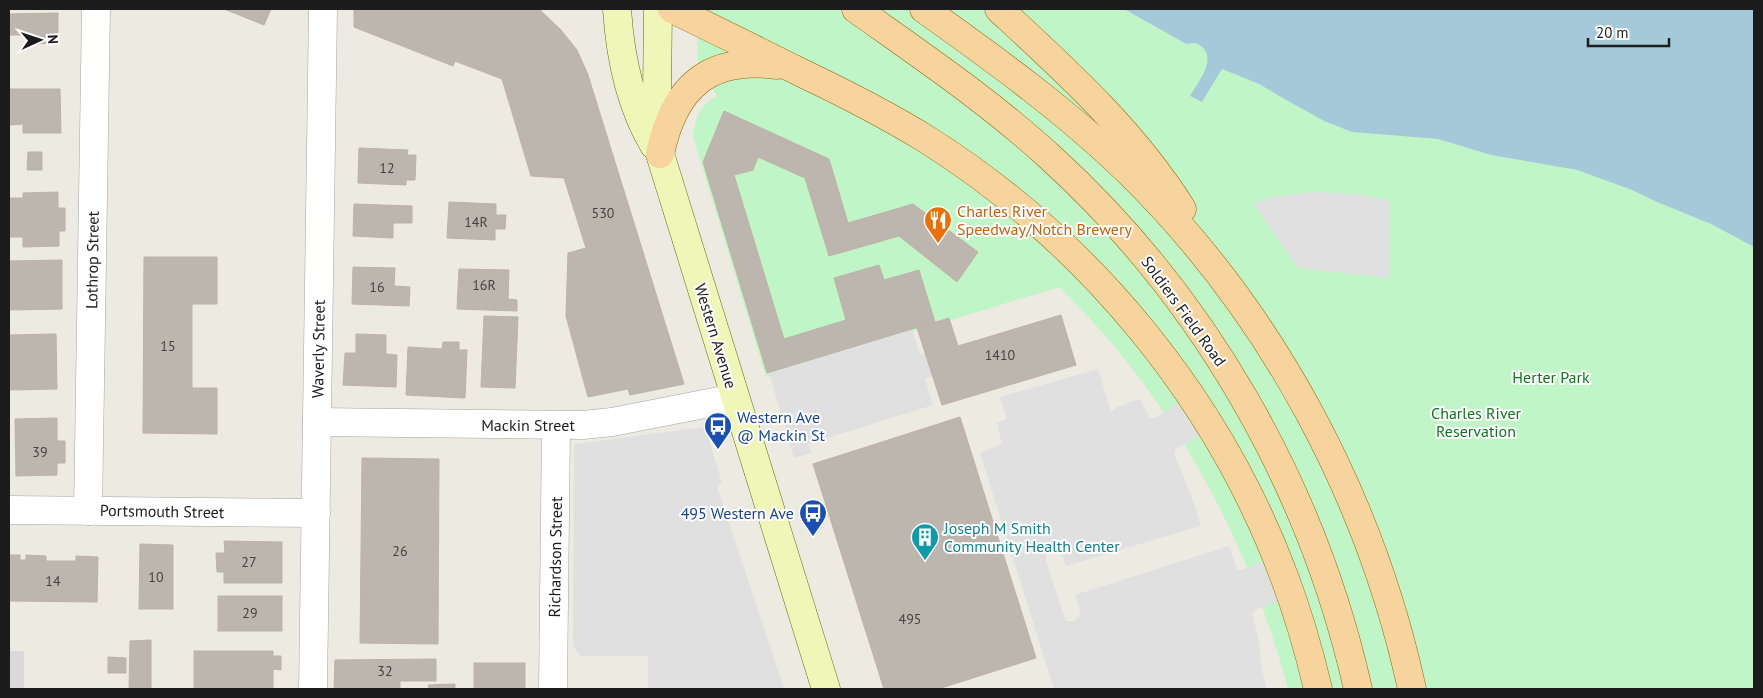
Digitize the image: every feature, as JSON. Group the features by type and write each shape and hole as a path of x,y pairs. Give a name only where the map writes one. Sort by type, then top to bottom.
{"main road":[{"name":"Western Avenue","path":"617,9 622,54 630,87 642,121 660,154 826,689"},
{"name":"Western Avenue","path":"658,9 657,93 660,154"},
{"path":"672,9 886,115 924,138 969,168 1041,225 1085,266 1163,357 1201,411 1245,489 1287,583 1302,628 1318,689"},
{"name":"Soldiers Field Road","path":"856,9 995,111 1050,158 1121,228 1198,324 1250,408 1294,496 1314,542 1330,588 1345,636 1358,689"},
{"path":"924,9 1038,92 1076,124 1149,192 1216,269"},
{"path":"999,9 1080,85 1137,146 1166,183 1216,269 1297,391 1322,435 1364,527 1396,623 1412,689"},
{"path":"660,154 665,134 676,108 687,90 700,79 723,68 742,65 788,66"}],"street":[{"name":"Lothrop Street","path":"88,510 96,9"},
{"name":"Waverly Street","path":"313,689 323,9"},
{"name":"Mackin Street","path":"317,422 556,426 612,422 735,398"},
{"name":"Richardson Street","path":"553,689 556,426"},
{"name":"Portsmouth Street","path":"9,510 316,513"}],"shaded area":[{"path":"1314,192 1356,194 1389,201 1390,278 1298,268 1253,203 1272,197"},
{"path":"912,329 920,355 928,353 935,375 925,379 933,405 808,444 811,453 794,458 769,373"},
{"path":"1098,369 1111,412 1117,407 1140,399 1150,418 1156,418 1177,403 1199,436 1176,449 1174,453 1201,526 1066,566 1061,550 1051,548 1046,551 1046,561 1066,621 1073,621 1079,617 1080,610 1075,595 1229,546 1237,569 1241,570 1262,562 1279,603 1275,602 1252,613 1267,689 1054,689 980,453 1002,444 997,423 1007,419 1000,397"},
{"path":"705,427 722,483 717,486 784,689 648,689 648,656 581,656 573,647 574,444"},
{"path":"9,651 24,651 24,689 9,689"}],"green space":[{"name":"Charles River Reservation","path":"696,9 1124,9 1185,44 1195,44 1204,49 1208,60 1207,67 1190,96 1202,102 1222,69 1259,84 1352,132 1438,139 1491,155 1577,170 1632,190 1711,224 1754,247 1754,689 1288,689 1271,633 1251,578 1228,525 1201,473 1171,423 1137,375 1100,329 1059,287 766,377 693,137 699,113 706,104 717,96 698,63"}],"water":[{"path":"1124,9 1754,9 1754,247 1711,224 1632,190 1577,170 1491,155 1438,139 1352,132 1324,121 1259,84 1222,69 1202,102 1190,96 1206,67 1207,55 1204,49 1198,44 1186,44"}],"building":[{"path":"224,9 271,9 264,25"},
{"path":"354,9 539,9 561,30 577,50 588,75 684,384 630,395 628,389 588,397 566,316 568,253 586,248 564,178 531,176 502,79 455,61 453,66 354,27"},
{"path":"58,13 58,43 27,44 27,35 9,35 9,14"},
{"path":"9,89 60,89 61,133 23,133 23,124 9,125"},
{"name":"Charles River Speedway/Notch Brewery","path":"724,111 829,159 848,223 913,204 978,252 957,282 899,236 829,256 805,178 758,157 753,170 734,175 784,339 846,320 834,278 879,265 884,280 919,270 935,322 767,373 703,162"},
{"path":"359,148 408,150 407,155 416,155 415,180 406,180 406,185 358,183"},
{"path":"28,152 42,152 42,170 27,170"},
{"path":"58,192 58,208 65,208 65,231 59,231 59,246 23,247 23,237 9,237 9,198 23,198 23,193"},
{"path":"449,202 496,204 496,215 506,215 505,229 495,229 495,240 447,238"},
{"path":"354,204 412,206 412,223 393,223 393,238 353,236"},
{"path":"144,257 217,257 217,304 192,304 192,388 217,388 217,434 143,433"},
{"path":"62,260 62,309 9,310 9,261"},
{"path":"353,267 395,268 394,286 410,287 409,306 352,304"},
{"path":"459,269 509,270 508,299 517,300 517,311 457,309"},
{"path":"1061,315 1076,365 942,405 917,328 949,318 958,346"},
{"path":"484,316 518,317 515,388 481,387"},
{"path":"56,334 57,389 9,390 9,335"},
{"path":"356,334 386,335 386,354 397,355 396,387 343,385 345,353 356,353"},
{"path":"443,342 459,342 459,350 467,350 465,398 406,395 408,347 442,349"},
{"name":"Joseph M Smith Community Health Center","path":"960,417 1036,658 938,689 884,689 813,464"},
{"path":"57,418 57,441 65,441 65,463 57,463 57,475 16,476 15,419"},
{"path":"362,458 439,459 438,644 360,643"},
{"path":"224,541 282,542 282,583 224,583 224,572 217,572 216,553 225,553"},
{"path":"140,544 173,545 173,609 139,609"},
{"path":"9,555 20,555 20,560 26,560 26,555 46,556 46,561 76,561 76,556 98,557 97,602 9,601"},
{"path":"218,596 282,596 282,631 218,631"},
{"path":"151,640 151,689 129,689 130,641"},
{"path":"194,651 273,651 273,656 281,656 281,670 273,669 273,689 194,689"},
{"path":"108,657 126,658 126,673 108,673"},
{"path":"436,659 436,681 400,681 400,689 334,688 335,660"},
{"path":"474,663 525,663 525,689 474,689"},
{"path":"455,684 455,689 429,689 428,685"}],"place":[{"name":"Charles River Speedway/Notch Brewery","path":"938,244"},
{"name":"Western Ave @ Mackin St","path":"718,450"},
{"name":"495 Western Ave","path":"813,537"},
{"name":"Joseph M Smith Community Health Center","path":"925,561"}],"park label":[{"name":"Herter Park","path":"1551,377"}]}
